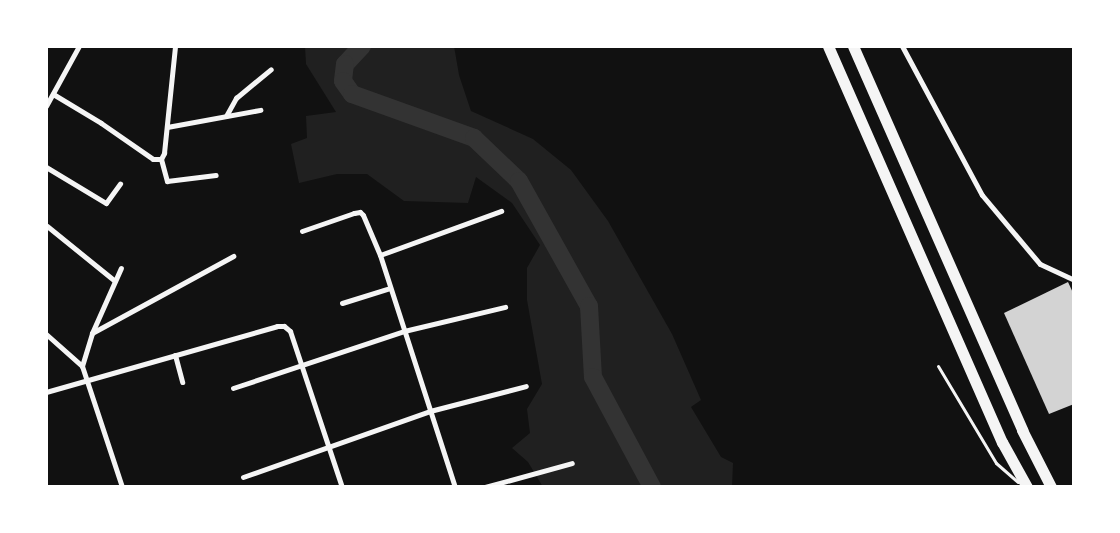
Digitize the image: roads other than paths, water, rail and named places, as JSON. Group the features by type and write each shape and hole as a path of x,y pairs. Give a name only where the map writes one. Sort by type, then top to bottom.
{"highway":[{"path":"828,46 1002,442 1026,487"},
{"path":"853,46 1022,430 1052,487"}],"street":[{"path":"46,106 79,46"},
{"path":"175,46 164,153 161,158 167,181 216,175"},
{"path":"902,46 982,195 1040,264 1074,280"},
{"path":"226,116 236,98 271,68"},
{"path":"52,94 101,123 154,159 161,158"},
{"path":"167,127 260,110"},
{"path":"46,167 106,203 120,184"},
{"path":"380,255 501,211"},
{"path":"302,231 360,212 363,215 380,255 455,487"},
{"path":"47,226 115,281"},
{"path":"92,333 233,256"},
{"path":"82,366 92,333 121,268"},
{"path":"342,304 390,288"},
{"path":"233,388 404,331 505,307"},
{"path":"46,392 277,326 288,328 342,487"},
{"path":"46,334 82,366 122,487"},
{"path":"174,355 182,382"},
{"path":"244,477 430,411 526,386"},
{"path":"485,487 572,463"}],"lane":[{"path":"938,366 996,463 1026,487"}],"waterway":[{"path":"362,46 345,64 343,81 352,94 474,138 519,181 589,306 593,377 652,487"}]}
